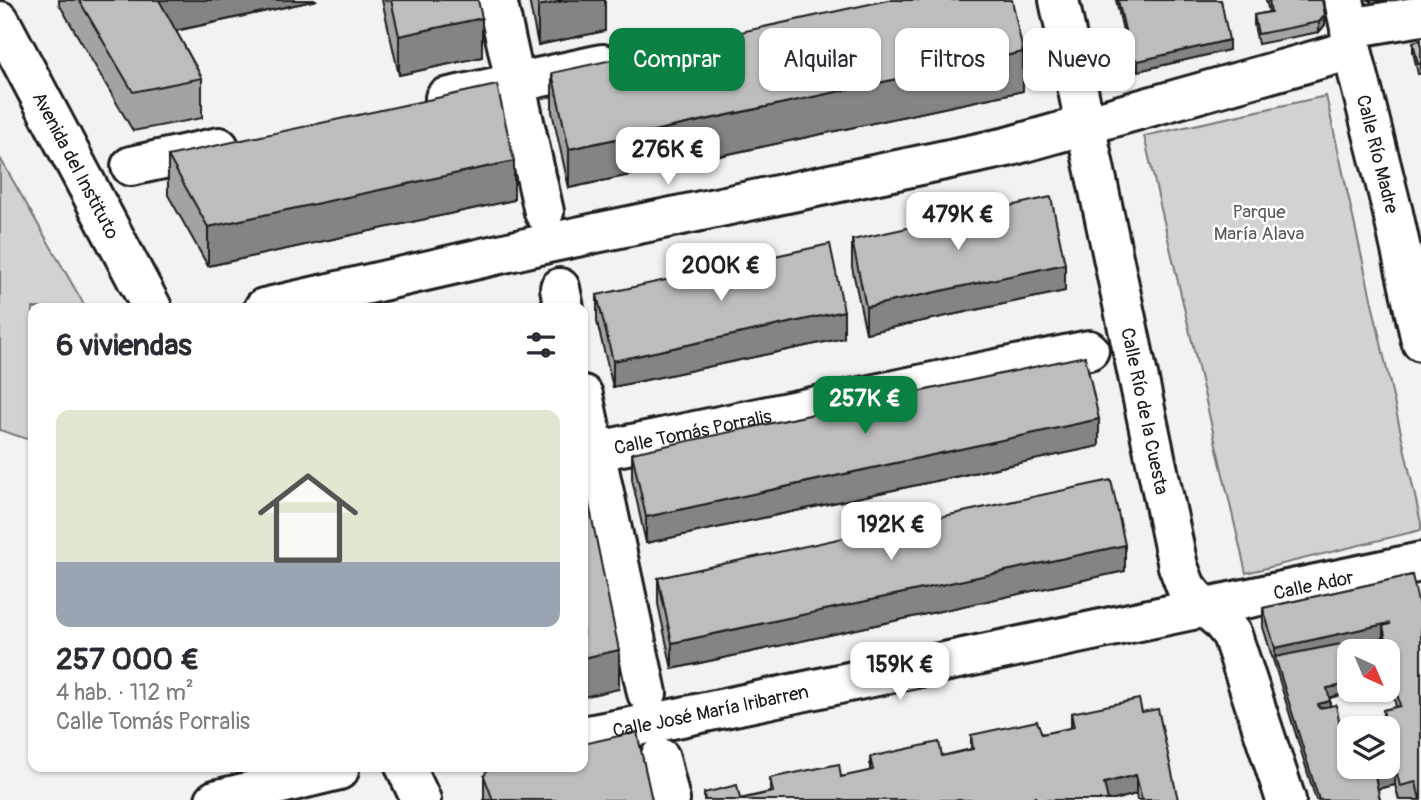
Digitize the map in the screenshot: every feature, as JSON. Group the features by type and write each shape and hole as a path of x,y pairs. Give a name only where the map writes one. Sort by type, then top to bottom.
{"street":[{"path":"497,0 544,212"},
{"name":"Calle Río de la Cuesta","path":"1059,0 1178,566 1186,587 1232,635 1286,800"},
{"path":"286,303 548,243 1007,147 1087,124 1349,26 1421,16"},
{"name":"Avenida del Instituto","path":"0,21 149,303"},
{"name":"Calle Río Madre","path":"1349,26 1407,210 1421,341"},
{"path":"410,105 609,62"},
{"path":"131,166 250,140"},
{"name":"Calle Tomás Porralis","path":"589,453 1089,349"},
{"path":"589,453 647,693"},
{"name":"Calle Ador","path":"1206,607 1421,562"},
{"name":"Calle José María Iribarren","path":"588,735 1206,607"},
{"path":"660,758 670,800"},
{"path":"215,800 343,779"}],"green space":[{"name":"Parque María Alava","path":"1326,96 1421,530 1246,573 1144,136"},
{"path":"0,158 83,303 28,303 28,439 0,430"}],"building":[{"path":"79,0 159,0 202,78 133,92"},
{"path":"391,0 478,0 482,18 399,36"},
{"path":"537,0 568,0 538,6"},
{"path":"888,0 1012,0 1023,52 1009,55 1009,28 895,28 895,79 881,82 881,28 759,28"},
{"path":"1118,0 1221,0 1229,40 1138,61 1135,59 1135,28 1124,28"},
{"path":"1269,0 1322,0 1325,15 1319,22 1258,34 1254,15 1271,12"},
{"path":"759,28 759,91 840,91 569,149 552,73 609,61 609,91 745,91 745,31"},
{"path":"1421,40 1421,64 1418,64 1413,42"},
{"path":"497,85 514,161 208,227 168,156"},
{"path":"1051,197 1065,264 866,307 852,240"},
{"path":"830,244 844,311 613,361 597,295"},
{"path":"1085,356 1099,419 646,517 632,453"},
{"path":"1111,480 1125,545 672,643 658,578"},
{"path":"588,499 619,650 588,657"},
{"path":"1412,575 1421,615 1421,800 1416,782 1400,786 1400,716 1384,716 1383,710 1400,706 1400,639 1386,639 1383,626 1390,624 1275,648 1263,608"},
{"path":"1337,645 1337,686 1327,688 1330,701 1318,704 1319,708 1336,705 1338,716 1337,779 1376,779 1380,800 1319,800 1275,657"},
{"path":"1139,699 1142,712 1158,709 1178,800 1142,800 1136,775 1104,783 1108,800 1036,800 1036,797 1023,800 705,800 704,793 737,785 740,799 773,792 770,778 839,764 841,777 873,770 870,757 939,742 942,756 973,749 971,735 1037,721 1042,734 1074,727 1071,713"},
{"path":"637,732 652,800 493,800 484,776 486,772 588,772 588,743"}]}
